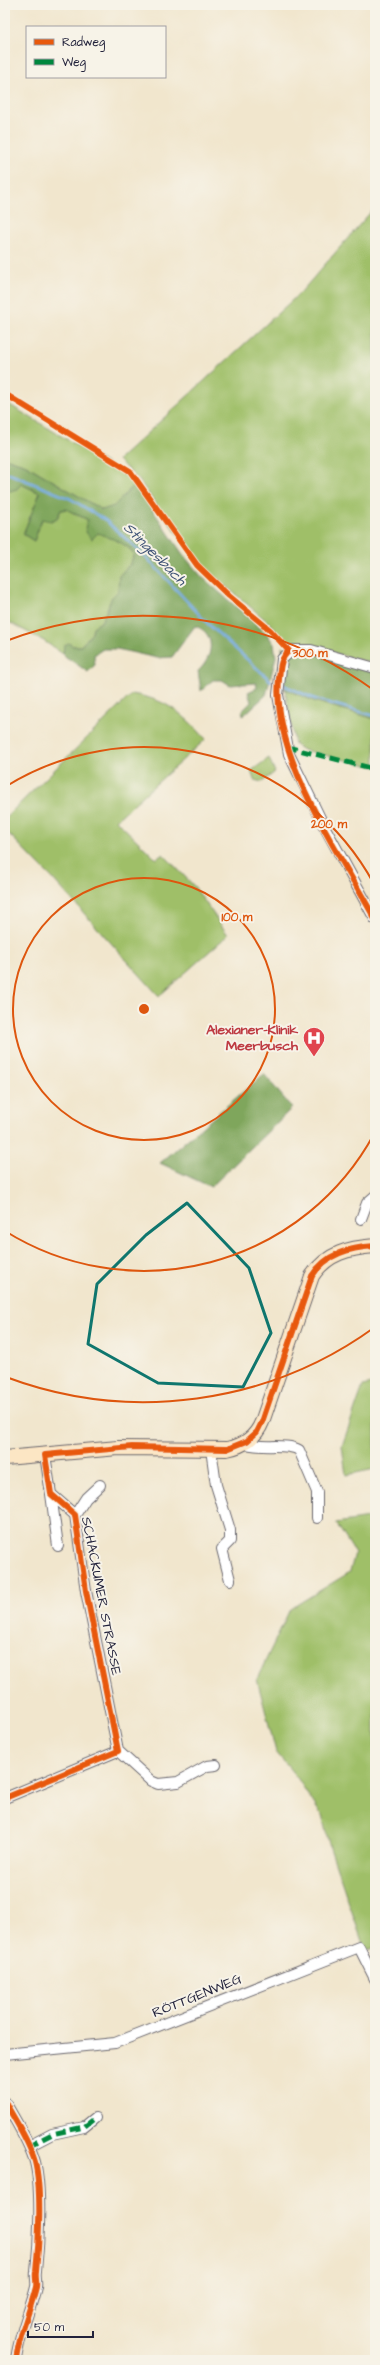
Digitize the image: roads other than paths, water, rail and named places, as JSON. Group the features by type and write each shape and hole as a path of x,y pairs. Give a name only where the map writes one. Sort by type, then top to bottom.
{"main road":[{"path":"5,1458 107,1449 231,1448 243,1443 257,1432 262,1422 312,1276 328,1258 348,1249 375,1246"}],"street":[{"path":"375,668 299,648 289,652 282,659 278,695 289,754 323,824 375,919"},
{"path":"361,1219 368,1203 375,1196"},
{"path":"243,1443 255,1447 292,1448 299,1450 315,1485 318,1507 317,1518"},
{"path":"211,1449 216,1486 230,1530 230,1541 222,1549 230,1580"},
{"path":"45,1455 58,1546"},
{"name":"SCHACKUMER STRASSE","path":"75,1515 86,1498 100,1485"},
{"name":"SCHACKUMER STRASSE","path":"51,1494 75,1515 86,1592 118,1751"},
{"path":"5,1798 118,1751 151,1781 158,1784 178,1782 207,1766 216,1765"},
{"name":"RÖTTGENWEG","path":"5,2054 115,2043 359,1948 375,1979"},
{"path":"5,2102 29,2146 35,2164 39,2207 38,2255 35,2274 37,2285 23,2328 16,2360"},
{"path":"29,2146 52,2134 84,2127 95,2118"}],"waterway":[{"name":"Stingesbach","path":"5,472 71,499 105,520 146,557 208,624 271,681"},
{"name":"Stingesbach","path":"281,684 315,699 375,716"}],"place":[{"name":"Alexianer-Klinik Meerbusch","path":"314,1058"}]}
